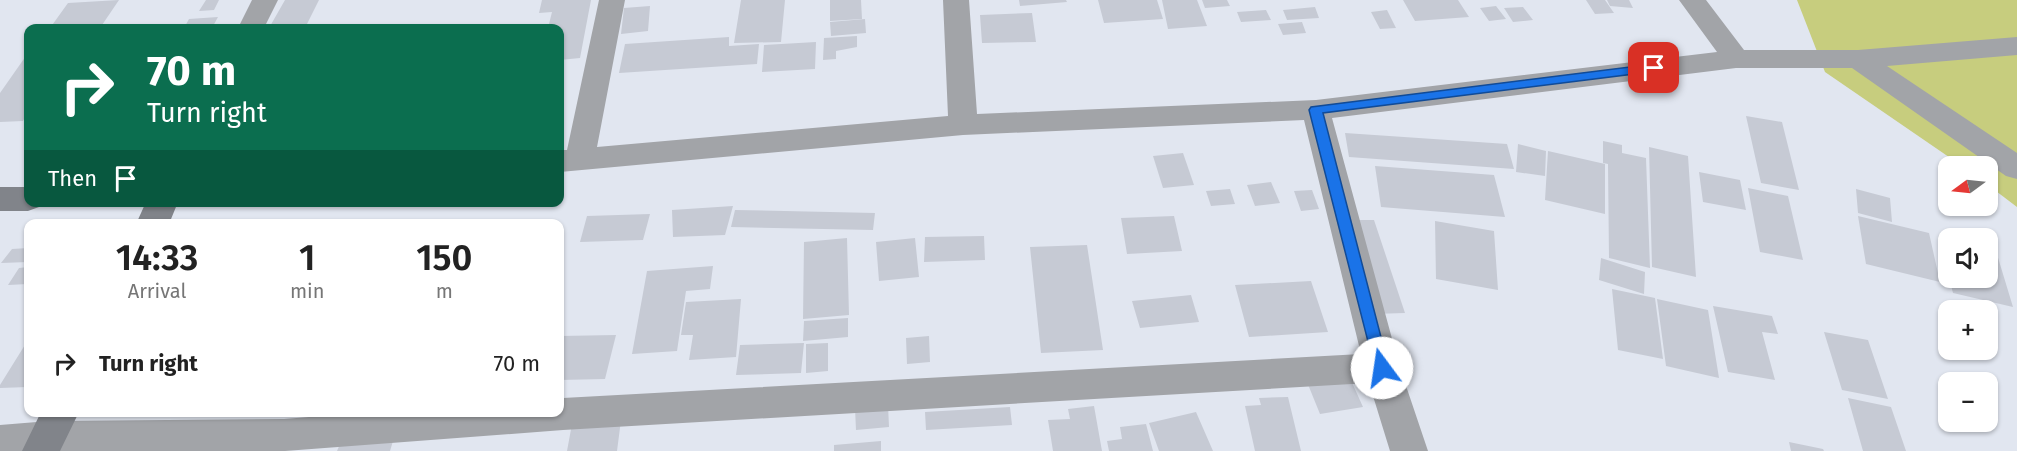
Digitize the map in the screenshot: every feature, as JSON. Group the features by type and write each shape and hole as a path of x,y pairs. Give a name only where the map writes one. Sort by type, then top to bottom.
{"street":[{"path":"253,24 265,0"},
{"path":"612,0 570,160 963,124 1316,110 1736,59 1858,59 2017,46"},
{"path":"956,0 963,124"},
{"path":"1692,0 1736,59"},
{"path":"1858,59 2017,168"},
{"path":"1316,110 1382,368 1409,451"},
{"path":"0,199 24,199"},
{"path":"564,414 1382,368"},
{"path":"0,441 50,433 284,435 522,417"}],"green space":[{"path":"1797,0 2017,0 2017,207 1998,193 1998,156 1947,156 1825,72"}],"building":[{"path":"119,0 103,24 53,24 68,3"},
{"path":"206,0 219,0 214,10 199,11"},
{"path":"285,0 319,0 307,24 271,24"},
{"path":"542,0 591,0 580,58 564,60 564,24 549,24 552,12 539,13"},
{"path":"741,0 785,0 781,42 734,43"},
{"path":"830,0 861,0 862,19 830,21"},
{"path":"1019,0 1066,0 1067,2 1020,6"},
{"path":"1098,0 1157,0 1163,19 1104,23"},
{"path":"1162,0 1197,0 1207,26 1168,29"},
{"path":"1202,0 1227,0 1230,6 1205,8"},
{"path":"1403,0 1458,0 1469,17 1415,21"},
{"path":"1586,0 1605,0 1614,13 1595,14"},
{"path":"1607,0 1629,0 1633,8 1610,6"},
{"path":"650,6 648,31 621,34 624,8"},
{"path":"1496,6 1506,19 1489,21 1480,8"},
{"path":"1315,7 1319,18 1287,20 1283,10"},
{"path":"1523,7 1533,20 1513,22 1504,8"},
{"path":"1266,10 1271,20 1241,22 1237,12"},
{"path":"1387,10 1396,28 1380,29 1371,12"},
{"path":"1032,13 1036,42 982,43 980,15"},
{"path":"218,17 214,24 186,24 189,19"},
{"path":"865,19 866,33 831,36 830,22"},
{"path":"1302,22 1306,33 1283,35 1278,24"},
{"path":"857,36 857,47 836,51 836,59 823,60 824,38"},
{"path":"729,37 729,46 759,44 757,64 619,73 625,44"},
{"path":"816,42 815,69 762,72 764,45"},
{"path":"24,59 23,121 0,122 0,93"},
{"path":"1746,116 1782,122 1799,190 1761,183"},
{"path":"1345,133 1507,144 1514,169 1349,157"},
{"path":"1603,141 1622,145 1622,153 1646,158 1650,268 1609,258 1608,164 1603,163"},
{"path":"1518,144 1546,151 1545,176 1516,172"},
{"path":"1649,147 1688,156 1696,277 1652,267"},
{"path":"1548,151 1605,164 1605,214 1545,200"},
{"path":"1183,153 1194,185 1163,188 1153,156"},
{"path":"1375,166 1494,175 1505,217 1381,207"},
{"path":"1699,172 1740,180 1746,210 1703,202"},
{"path":"1271,182 1280,203 1255,206 1247,185"},
{"path":"1748,188 1788,196 1803,260 1760,252"},
{"path":"1230,189 1235,204 1211,206 1206,191"},
{"path":"1856,189 1890,198 1892,222 1858,213"},
{"path":"1312,190 1319,209 1301,211 1294,191"},
{"path":"733,206 725,235 673,237 672,210"},
{"path":"735,210 875,213 873,230 731,227"},
{"path":"650,214 643,240 580,242 587,216"},
{"path":"1174,216 1182,251 1127,254 1121,218"},
{"path":"1858,216 1929,233 1938,282 1866,264"},
{"path":"1345,220 1374,220 1405,313 1373,314"},
{"path":"1435,221 1494,231 1498,290 1436,279"},
{"path":"984,236 985,260 924,262 925,237"},
{"path":"847,238 849,315 803,319 804,242"},
{"path":"915,238 919,277 879,281 876,242"},
{"path":"1087,245 1103,350 1041,353 1030,247"},
{"path":"24,248 24,262 1,263 12,249"},
{"path":"1601,258 1645,272 1644,294 1599,280"},
{"path":"1998,258 2013,307 1998,304 1998,300 1983,300 1953,293 1952,288 1998,288"},
{"path":"713,266 710,289 686,291 677,351 632,354 647,271"},
{"path":"24,267 24,284 8,285 19,268"},
{"path":"1311,281 1328,332 1249,337 1235,285"},
{"path":"1612,289 1655,298 1663,359 1618,350"},
{"path":"1191,295 1199,322 1140,328 1132,301"},
{"path":"741,299 736,357 689,360 693,335 681,335 686,302"},
{"path":"1657,299 1708,310 1719,378 1666,366"},
{"path":"1713,306 1772,316 1778,334 1762,332 1775,380 1728,372"},
{"path":"848,318 848,337 803,341 804,321"},
{"path":"1824,332 1868,340 1888,399 1842,390"},
{"path":"616,335 605,379 564,380 564,336"},
{"path":"929,336 930,362 907,364 906,338"},
{"path":"804,343 801,373 736,375 740,345"},
{"path":"828,343 828,371 806,373 806,344"},
{"path":"24,346 24,387 0,388"},
{"path":"1349,376 1363,407 1320,414 1307,382"},
{"path":"1288,397 1301,451 1255,451 1245,406 1261,405 1259,398"},
{"path":"1848,398 1891,407 1906,451 1863,451"},
{"path":"888,405 889,427 856,430 855,408"},
{"path":"1094,406 1102,451 1053,451 1048,420 1070,419 1068,409"},
{"path":"1010,407 1012,425 926,430 925,412"},
{"path":"1196,412 1213,451 1159,451 1149,423"},
{"path":"621,420 617,451 567,451 572,424"},
{"path":"1146,424 1153,451 1109,451 1107,441 1122,439 1120,427"},
{"path":"393,441 390,451 337,451 340,444"},
{"path":"881,441 881,451 834,451 834,445"},
{"path":"1789,442 1823,449 1824,451 1791,451"}],"route":[{"path":"1382,368 1316,110 1654,68"}]}
